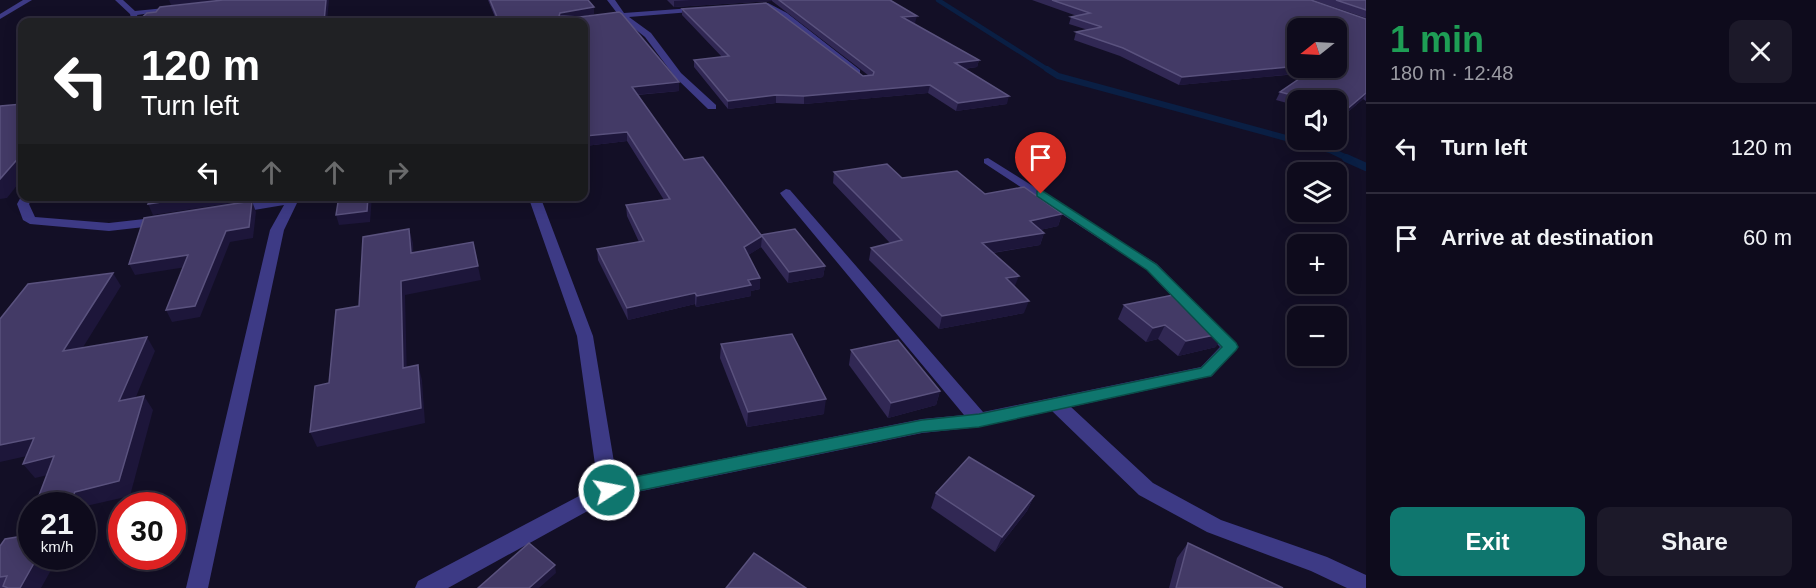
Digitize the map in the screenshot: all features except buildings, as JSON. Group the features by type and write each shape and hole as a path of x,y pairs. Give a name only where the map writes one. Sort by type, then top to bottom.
{"street":[{"path":"0,17 28,0"},
{"path":"119,0 133,13 135,18"},
{"path":"611,0 622,15 648,35 678,75 712,107"},
{"path":"740,7 765,3 866,80"},
{"path":"133,13 179,9"},
{"path":"602,18 709,9"},
{"path":"426,588 609,490 922,426 979,420 1206,372 1230,347 1152,267 988,161"},
{"path":"786,193 979,420"},
{"path":"25,201 23,204 30,220 109,227 179,219"},
{"path":"224,212 282,201"},
{"path":"197,588 277,230 292,201"},
{"path":"536,201 585,336 609,490"},
{"path":"1055,403 1146,489 1214,526 1319,564 1366,586"}],"waterway":[{"path":"938,0 1050,71"},
{"path":"1047,69 1058,76 1330,150 1349,159"},
{"path":"1346,158 1366,167"}],"route":[{"path":"609,490 922,426 979,420 1206,372 1230,347 1152,267 1041,194"}]}
